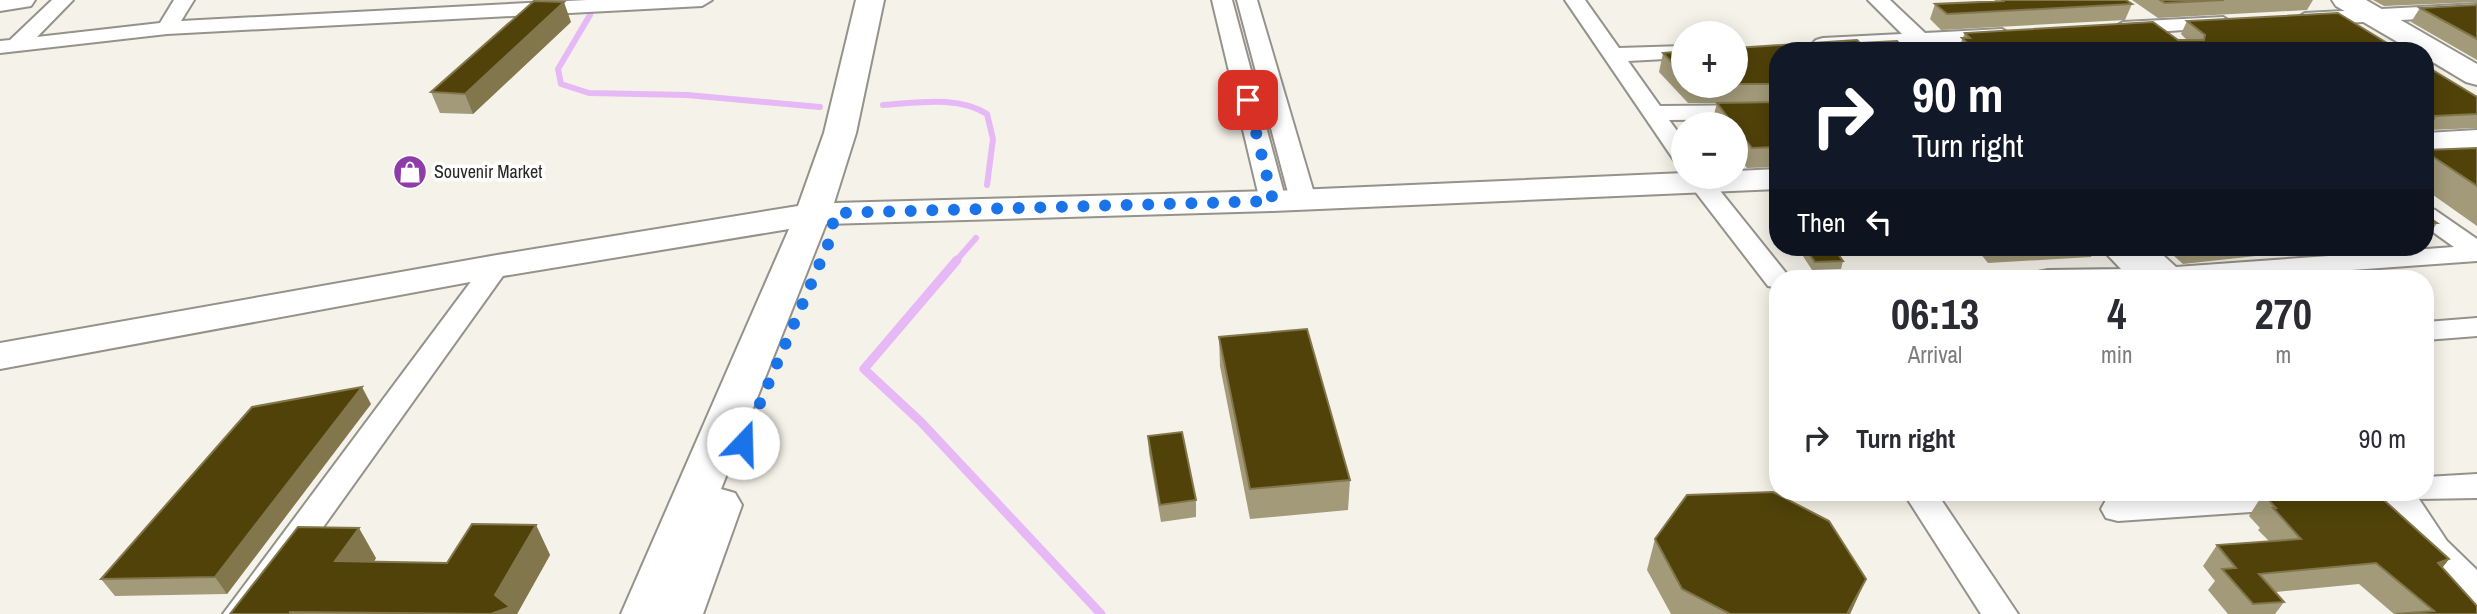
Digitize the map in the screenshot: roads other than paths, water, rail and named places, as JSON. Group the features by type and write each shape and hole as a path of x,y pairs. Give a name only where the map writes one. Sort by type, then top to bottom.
{"street":[{"path":"0,3 21,0"},
{"path":"8,46 63,0"},
{"path":"167,28 184,0"},
{"path":"8,46 167,28 702,0"},
{"path":"856,115 870,0"},
{"path":"646,614 824,214 891,0"},
{"path":"1222,0 1288,200"},
{"path":"1247,0 1288,200"},
{"path":"1576,0 1582,0"},
{"path":"1576,0 1671,140"},
{"path":"1857,0 1911,42"},
{"path":"1878,0 1913,42"},
{"path":"2316,0 2354,11 2413,42"},
{"path":"2123,7 2174,42"},
{"path":"2289,20 2354,11 2477,10"},
{"path":"2354,11 2392,42"},
{"path":"2097,30 2248,22"},
{"path":"1944,42 2029,33"},
{"path":"1613,55 1671,52"},
{"path":"2434,53 2477,76"},
{"path":"2434,69 2477,93"},
{"path":"1653,113 1769,112"},
{"path":"2434,143 2477,140"},
{"path":"0,356 497,266 824,214 1288,200 1671,174"},
{"path":"1748,177 1769,178"},
{"path":"1706,189 1770,270"},
{"path":"678,614 761,395 829,242 824,214"},
{"path":"2434,221 2477,252"},
{"path":"2434,255 2477,252"},
{"path":"2126,256 2148,270"},
{"path":"2247,270 2426,256"},
{"path":"241,614 497,266"},
{"path":"2434,330 2477,327"},
{"path":"2434,489 2477,486"},
{"path":"1925,501 2000,614"},
{"path":"2118,509 2235,501"},
{"path":"2378,501 2433,548 2477,591"},
{"path":"2403,501 2433,548"}],"waterway":[{"path":"594,0 590,15 558,69 561,84 589,93 687,95 820,107"},
{"path":"883,105 950,102 963,104 987,114 993,139 987,185"},
{"path":"955,262 976,238"},
{"path":"957,260 864,369 921,422 1101,614"}],"place":[{"name":"Souvenir Market","path":"410,172"}]}
